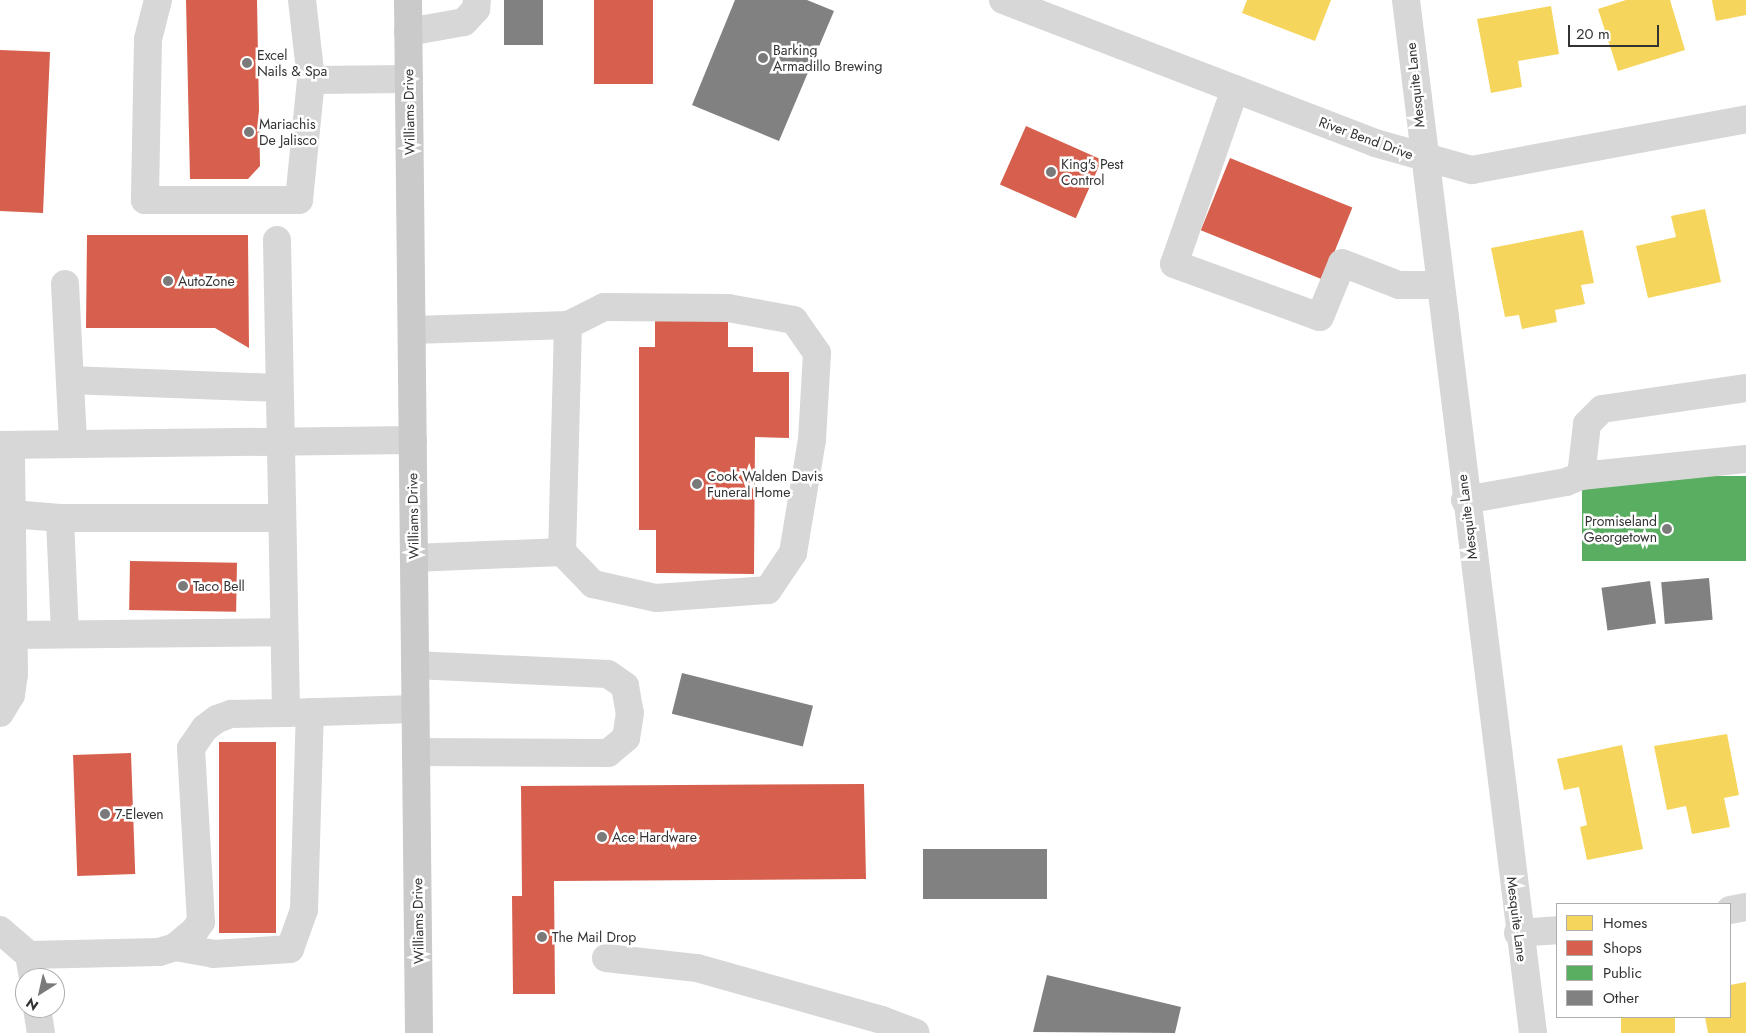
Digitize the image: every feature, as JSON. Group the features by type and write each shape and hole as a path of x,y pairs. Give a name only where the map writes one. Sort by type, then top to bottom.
{"main road":[{"name":"Williams Drive","path":"408,0 419,1033"}],"street":[{"path":"158,0 148,39 145,200 299,200 311,80 302,0"},
{"path":"408,32 464,22 476,9 477,0"},
{"name":"River Bend Drive","path":"1003,0 1235,89 1423,158 1472,170 1746,119"},
{"name":"Mesquite Lane","path":"1406,0 1423,158 1518,933 1533,1033"},
{"path":"311,80 409,79"},
{"path":"1235,89 1174,264 1320,317 1342,262 1399,285 1439,285"},
{"path":"175,947 213,954 290,949 304,910 298,712 284,632 278,388 277,240"},
{"path":"65,284 73,444"},
{"path":"412,330 568,325 604,307 728,308 794,320 817,353 812,440 793,553 768,590 656,598 593,584 562,552 568,325"},
{"path":"70,380 278,388"},
{"path":"1581,476 1587,424 1602,409 1746,388"},
{"path":"0,713 13,683 12,514 6,446 413,440"},
{"path":"1465,500 1566,482 1581,476 1746,458"},
{"path":"12,514 60,518 281,518"},
{"path":"60,518 65,634"},
{"path":"414,558 562,552"},
{"path":"14,635 284,632"},
{"path":"415,665 608,674 625,686 630,712 626,738 608,753 416,752"},
{"path":"0,930 31,967 159,952 175,947 201,922 191,748 205,728 217,719 231,714 416,708"},
{"path":"1731,910 1746,907"},
{"path":"1518,933 1556,930"},
{"path":"606,958 697,968 882,1020 916,1033"},
{"path":"39,1018 41,1033"}],"building: Homes":[{"path":"1247,0 1331,0 1315,41 1242,13"},
{"path":"1626,0 1670,0 1685,50 1618,71 1598,9"},
{"path":"1712,0 1746,0 1746,15 1716,21"},
{"path":"1551,6 1559,54 1518,61 1522,87 1491,93 1477,19"},
{"path":"1705,209 1721,282 1648,298 1636,246 1676,237 1671,216"},
{"path":"1583,230 1594,283 1581,285 1585,304 1555,310 1557,322 1522,329 1519,315 1505,317 1491,248"},
{"path":"1727,734 1739,795 1724,798 1730,827 1692,834 1686,806 1667,810 1654,746"},
{"path":"1622,745 1643,849 1587,860 1580,827 1587,825 1579,787 1564,790 1557,759"},
{"path":"1746,982 1746,1033 1708,1033 1705,1018 1731,1018 1731,985"},
{"path":"1621,1018 1675,1018 1675,1033 1621,1033"}],"building: Shops":[{"path":"186,0 257,0 260,166 248,179 190,179"},
{"path":"594,0 653,0 653,84 594,84"},
{"path":"0,50 50,52 43,213 0,211"},
{"name":"King's Pest Control","path":"1026,126 1102,160 1076,218 1000,184"},
{"path":"1230,158 1352,207 1323,280 1201,230"},
{"name":"AutoZone","path":"87,235 248,235 249,348 215,328 86,328"},
{"name":"Cook Walden Davis Funeral Home","path":"655,319 728,320 728,347 753,347 753,372 789,372 789,438 755,437 754,574 656,573 656,530 639,530 639,347 655,347"},
{"name":"Taco Bell","path":"130,561 237,563 236,612 129,610"},
{"path":"219,742 276,742 276,933 219,933"},
{"name":"7-Eleven","path":"131,753 135,874 77,876 73,755"},
{"path":"864,784 866,879 554,881 555,994 513,994 512,896 522,896 521,786"}],"building: Public":[{"name":"Promiseland Georgetown","path":"1582,476 1746,476 1746,561 1582,561"}],"building: Other":[{"path":"504,0 543,0 543,45 504,45"},
{"name":"Barking Armadillo Brewing","path":"735,0 807,0 834,11 779,141 692,105"},
{"path":"1709,578 1713,620 1665,624 1661,582"},
{"path":"1650,581 1656,624 1607,630 1601,588"},
{"path":"682,673 813,706 803,746 672,714"},
{"path":"923,849 1047,849 1047,899 923,899"},
{"path":"1047,975 1181,1007 1175,1033 1033,1032"}],"place":[{"name":"Barking Armadillo Brewing","path":"763,58"},
{"name":"Excel Nails & Spa","path":"247,63"},
{"name":"Mariachis De Jalisco","path":"249,132"},
{"name":"King's Pest Control","path":"1051,172"},
{"name":"AutoZone","path":"168,281"},
{"name":"Cook Walden Davis Funeral Home","path":"697,484"},
{"name":"Promiseland Georgetown","path":"1667,529"},
{"name":"Taco Bell","path":"183,586"},
{"name":"7-Eleven","path":"105,814"},
{"name":"Ace Hardware","path":"602,837"},
{"name":"The Mail Drop","path":"542,937"}]}
